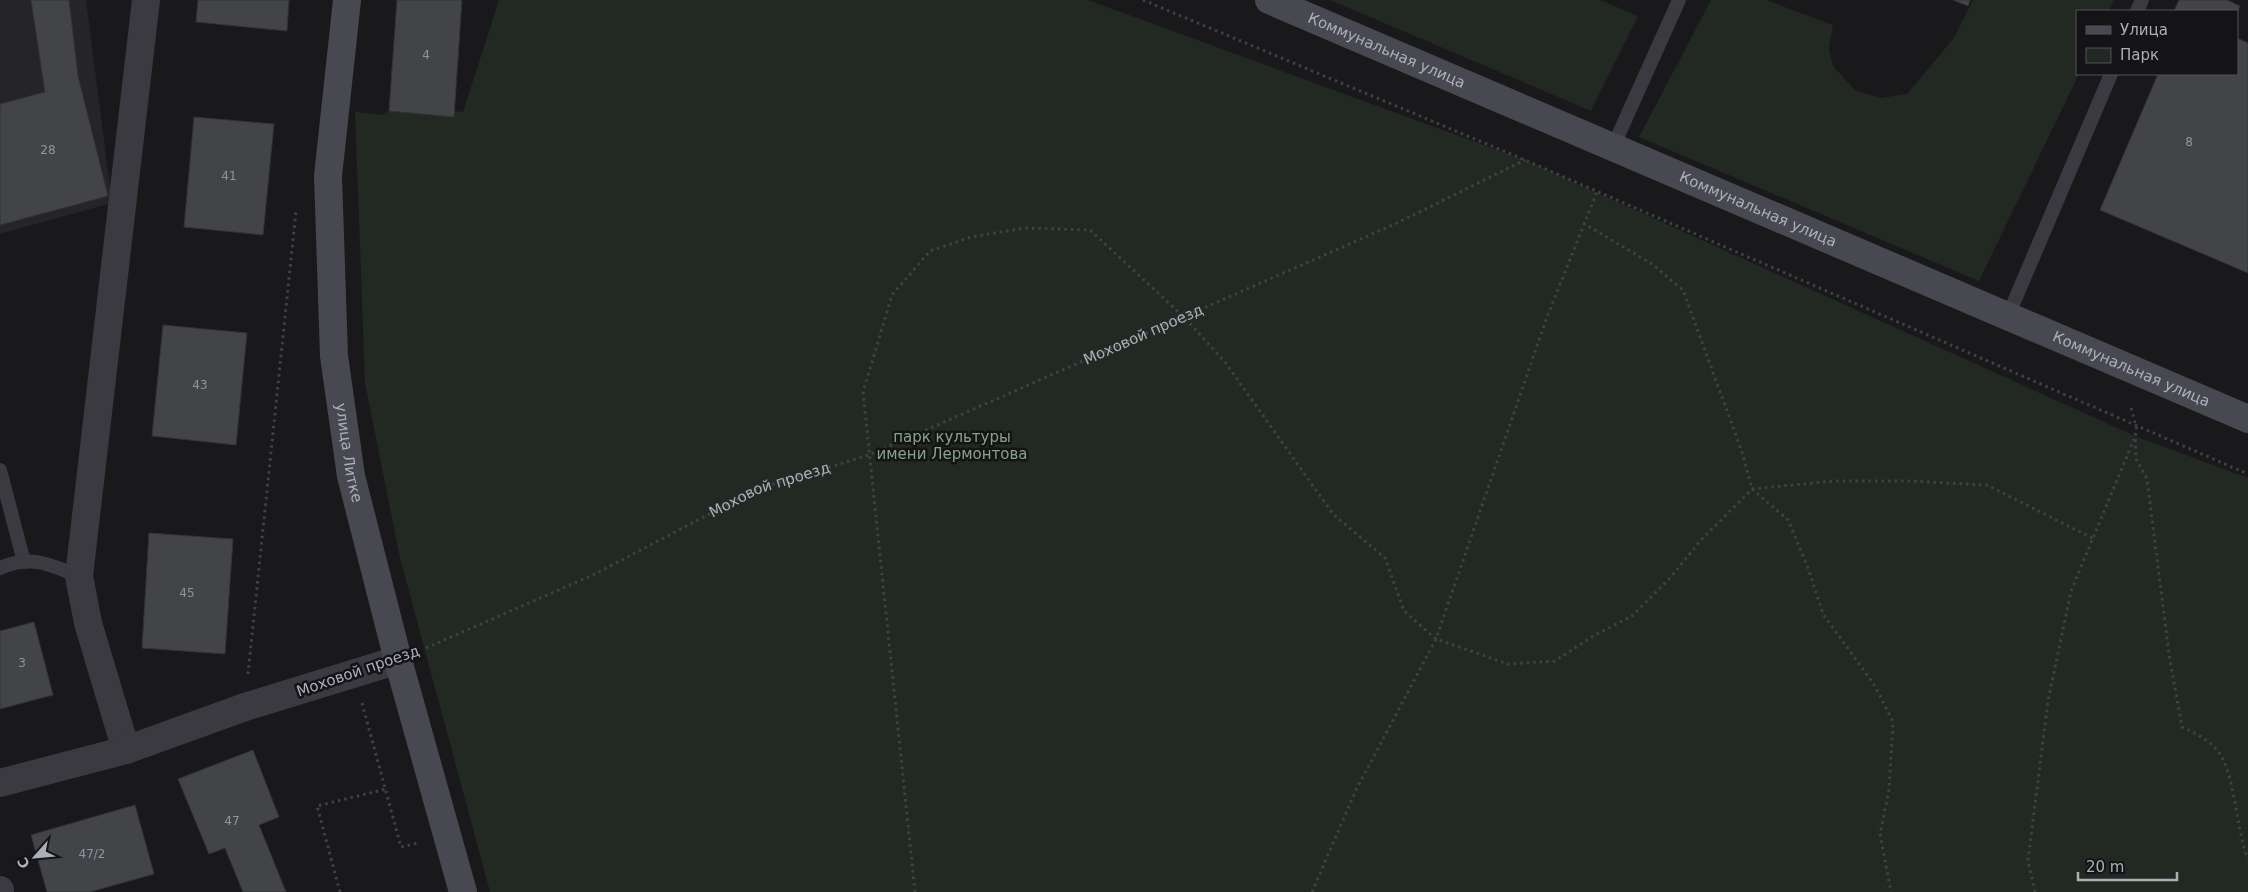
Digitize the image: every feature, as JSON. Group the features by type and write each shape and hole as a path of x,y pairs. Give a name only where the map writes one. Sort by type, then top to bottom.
{"street":[{"path":"126,750 88,623 79,576 146,0"},
{"name":"улица Литке","path":"347,0 328,176 334,356 351,476 398,660 464,892"},
{"name":"Коммунальная улица","path":"1269,0 2248,419"},
{"name":"Моховой проезд","path":"0,783 126,750 245,707 398,660"}],"lane":[{"path":"1613,147 1679,0"},
{"path":"2008,316 2111,75"},
{"path":"0,470 24,562"},
{"path":"0,568 13,562 42,561 79,576"}],"path":[{"path":"1143,0 1525,160 2248,474"},
{"name":"Моховой проезд","path":"398,660 595,574 757,489 869,455 1395,224 1525,160"},
{"path":"1312,892 1356,790 1436,640 1547,317 1597,192"},
{"path":"245,707 297,206"},
{"path":"1583,223 1652,264 1683,290 1742,452 1752,489 1788,520 1808,568 1823,614 1875,686 1893,722 1889,790 1880,834 1890,892"},
{"path":"915,892 863,392 892,296 930,251 971,238 1025,228 1090,230 1184,317 1225,362 1333,514 1385,558 1404,612 1436,640 1508,664 1555,661 1593,636 1632,616 1670,578 1701,540 1752,489 1834,481 1909,481 1987,485 2094,539"},
{"path":"2035,892 2028,861 2048,701 2070,591 2094,539 2137,430 2131,408"},
{"path":"2135,436 2136,459 2147,479 2169,654 2182,727 2202,737 2218,751 2227,768 2243,847 2248,859"},
{"path":"354,675 401,847 424,841"},
{"path":"340,892 317,806 386,790"}],"shaded area":[{"path":"0,0 86,0 112,203 0,234"}],"green space":[{"name":"парк культуры имени Лермонтова","path":"499,0 1088,0 1525,160 2135,436 2248,478 2248,892 490,892 400,558 365,383 355,112 382,115 398,105 463,112"},
{"path":"1330,0 1600,0 1638,16 1591,111"},
{"path":"1711,0 1766,0 1833,25 1829,48 1833,66 1855,90 1880,98 1907,94 1954,38 1973,0 2114,0 2109,10 2076,10 2076,75 2079,75 1979,281 1639,137"}],"building":[{"path":"31,0 69,0 78,76 108,196 0,225 0,104 45,92"},
{"path":"198,0 289,0 287,31 196,22"},
{"path":"397,0 462,0 454,117 389,111"},
{"path":"1953,0 1970,0 1968,6"},
{"path":"2179,0 2227,0 2240,6 2238,11 2174,10"},
{"path":"2238,38 2248,43 2248,273 2100,210 2158,75 2238,75"},
{"path":"194,117 274,124 263,235 184,227"},
{"path":"163,325 247,333 236,445 152,436"},
{"path":"149,533 233,539 225,654 142,648"},
{"path":"34,622 53,695 0,709 0,631"},
{"path":"253,750 279,817 259,825 286,892 243,892 225,848 209,854 178,779"},
{"path":"135,805 154,874 90,892 47,892 31,835"}]}
